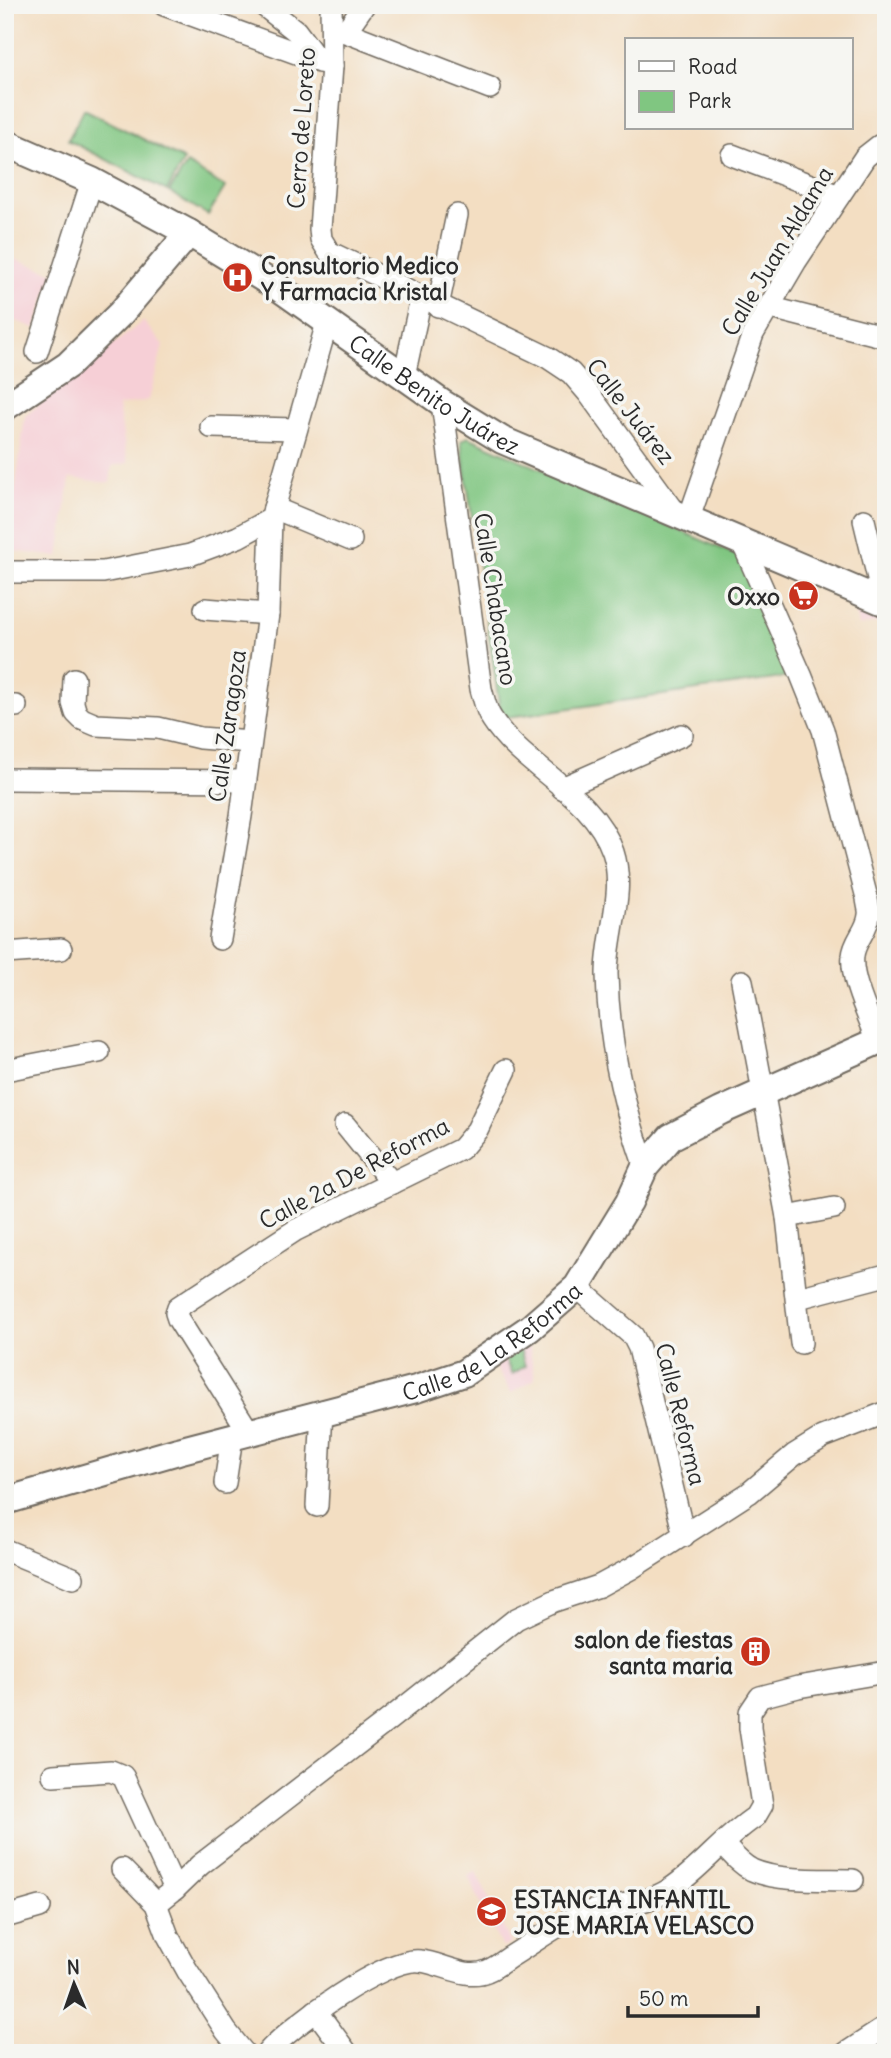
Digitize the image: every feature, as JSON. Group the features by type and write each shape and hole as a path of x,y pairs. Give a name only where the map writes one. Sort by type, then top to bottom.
{"street":[{"path":"164,5 326,64"},
{"path":"263,5 296,31 326,64"},
{"name":"Cerro de Loreto","path":"329,252 321,239 320,229 326,64 339,29 331,5"},
{"path":"364,5 339,29 490,88"},
{"name":"Calle Benito Juárez","path":"5,143 92,181 188,233 279,288 442,403 502,440 885,603"},
{"name":"Calle Juan Aldama","path":"682,515 753,334 839,196 871,150 886,145"},
{"path":"732,155 839,196"},
{"path":"37,352 92,181"},
{"path":"404,376 457,215"},
{"path":"5,407 68,365 121,313 188,233"},
{"name":"Calle Juárez","path":"329,252 547,357 571,373 682,515"},
{"path":"768,307 886,337"},
{"name":"Calle Zaragoza","path":"220,939 241,816 268,614 272,514 327,323"},
{"name":"Calle Chabacano","path":"442,403 481,689 490,717 506,738 593,816 608,838 615,856 618,881 607,972 614,1050 622,1094 645,1167"},
{"path":"211,427 295,429"},
{"path":"5,572 48,574 116,570 190,555 239,537 272,514 351,540"},
{"path":"864,520 885,603"},
{"path":"743,544 801,675 826,742 867,898 869,915 866,926 856,941 852,957 854,975 882,1041"},
{"path":"205,609 268,614"},
{"path":"74,679 73,703 76,713 96,725 158,728 201,738 250,742"},
{"path":"562,788 682,735"},
{"path":"5,779 244,782"},
{"path":"5,953 61,949"},
{"path":"742,981 787,1217 801,1343"},
{"name":"Calle de La Reforma","path":"5,1501 240,1434 429,1385 464,1373 530,1328 578,1287 629,1202 645,1167 671,1137 721,1111 882,1041"},
{"path":"5,1070 99,1052"},
{"name":"Calle 2a De Reforma","path":"240,1434 178,1319 178,1307 296,1230 450,1156 469,1142 506,1070"},
{"path":"345,1125 392,1183"},
{"path":"787,1217 834,1208"},
{"path":"798,1298 886,1275"},
{"name":"Calle Reforma","path":"578,1287 633,1336 639,1348 684,1536"},
{"path":"317,1506 322,1412"},
{"path":"156,1903 200,1865 516,1619 554,1601 599,1586 684,1536 749,1493 794,1455 822,1437 882,1414"},
{"path":"225,1483 240,1434"},
{"path":"5,1550 73,1578"},
{"path":"267,2053 277,2041 317,2011 363,1981 395,1966 417,1960 465,1973 488,1971 563,1924 588,1912 640,1903 672,1888 755,1817 762,1805 750,1728 750,1712 754,1704 760,1698 798,1687 886,1672"},
{"path":"53,1775 111,1772 123,1776 175,1889"},
{"path":"723,1844 738,1861 753,1870 784,1877 853,1880"},
{"path":"122,1869 156,1903 168,1936 187,1970 226,2031 244,2053"},
{"path":"5,1917 40,1907"},
{"path":"317,2011 347,2053"},
{"path":"846,2053 886,2027"}],"shaded area":[{"path":"5,255 54,273 35,328 5,317"},
{"path":"143,321 163,345 149,400 118,406 128,463 112,466 110,483 70,478 59,557 7,550 25,416"},
{"path":"853,598 886,612 886,621 858,626"},
{"path":"528,1340 535,1379 511,1393 492,1361"},
{"name":"ESTANCIA INFANTIL JOSE MARIA VELASCO","path":"476,1872 511,1943 502,1948 468,1876"}],"green space":[{"path":"84,109 184,160 167,191 68,140"},
{"path":"187,164 225,187 208,215 169,192"},
{"path":"468,437 745,559 796,676 501,718 461,441"},
{"path":"519,1346 525,1366 512,1374 503,1355"}],"place":[{"name":"Consultorio Medico Y Farmacia Kristal","path":"238,278"},
{"name":"Oxxo","path":"803,596"},
{"name":"salon de fiestas santa maria","path":"756,1652"},
{"name":"ESTANCIA INFANTIL JOSE MARIA VELASCO","path":"491,1912"}]}
